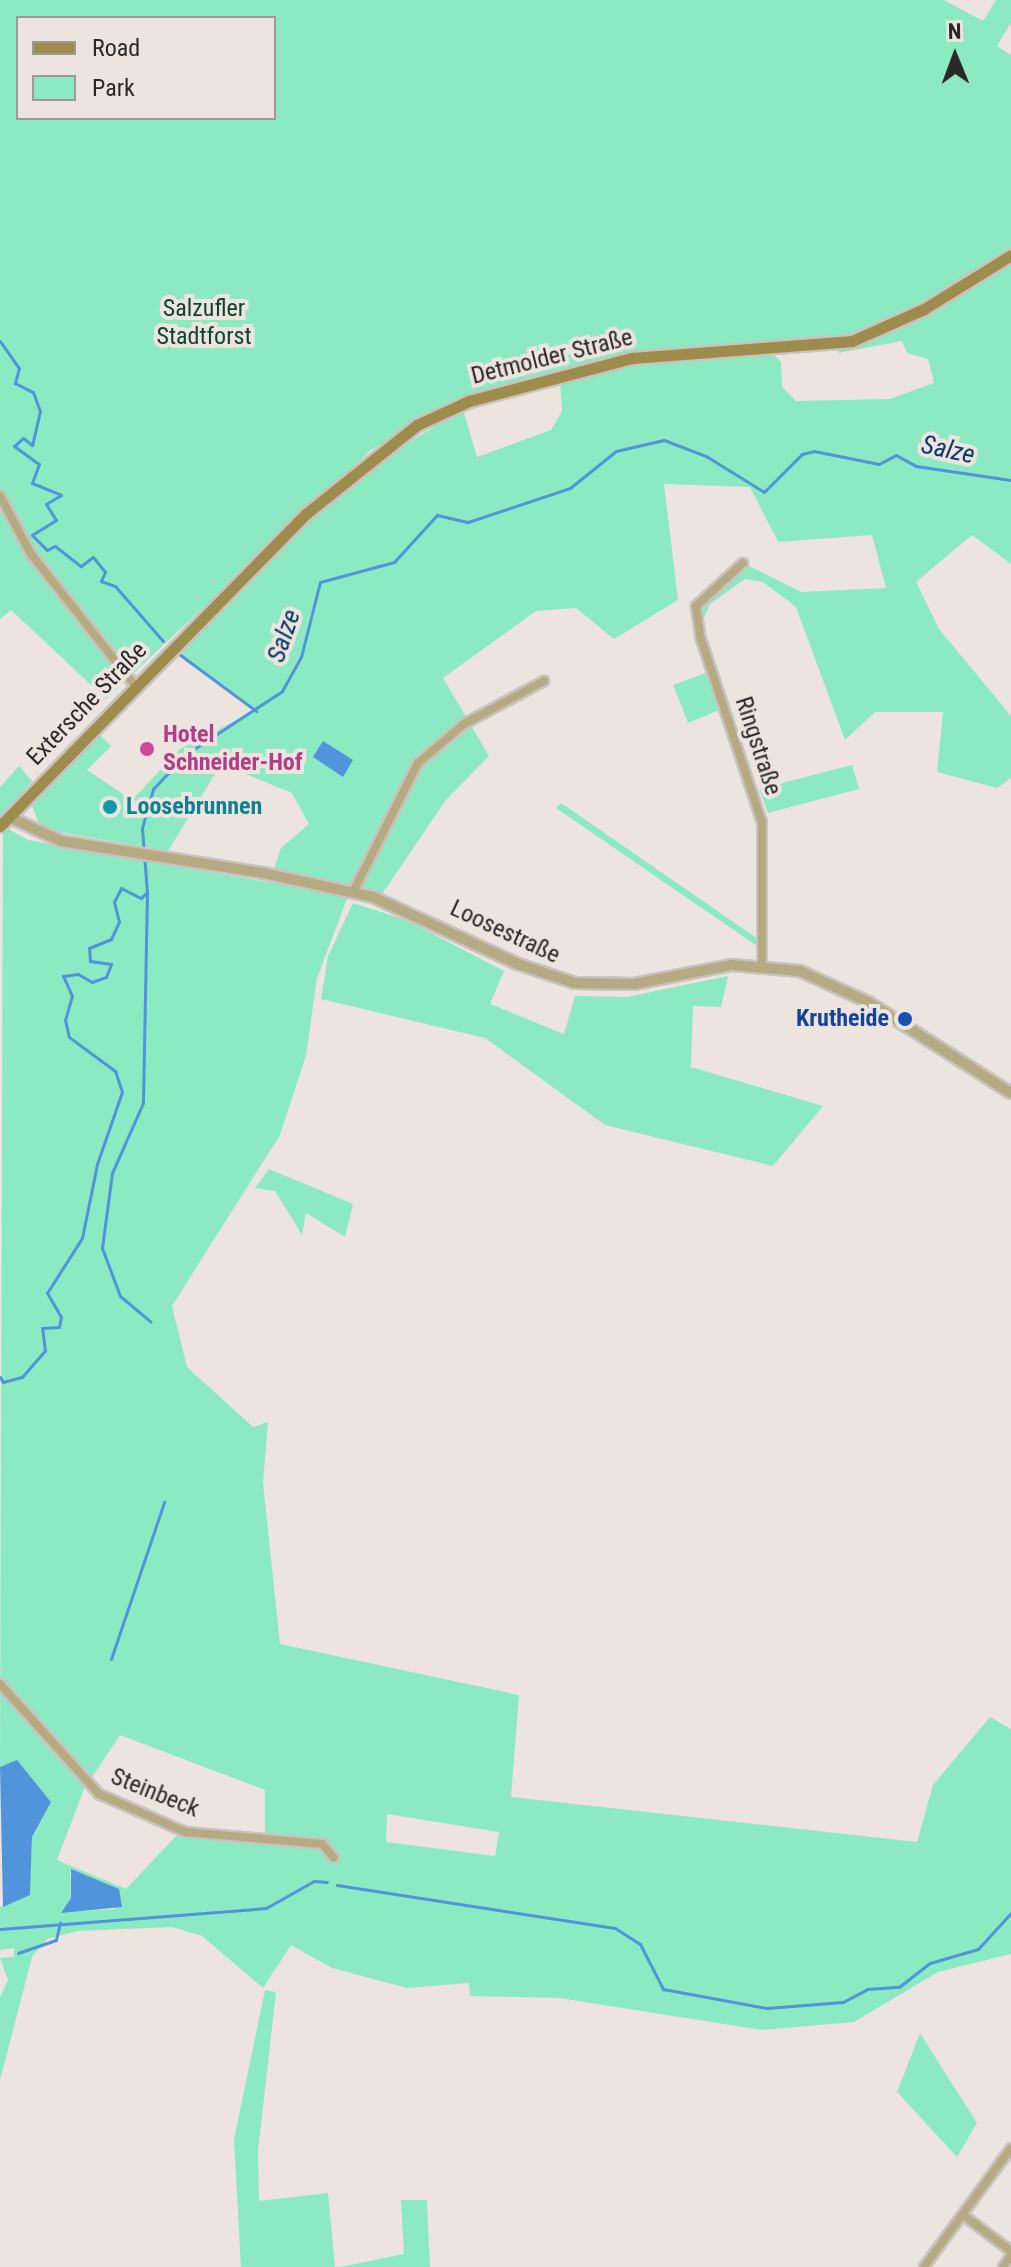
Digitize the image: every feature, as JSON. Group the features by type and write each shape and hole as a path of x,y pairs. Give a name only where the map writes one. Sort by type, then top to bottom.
{"main road":[{"name":"Detmolder Straße","path":"172,648 353,472 443,411 632,358 852,341 924,309 1011,255"},
{"name":"Extersche Straße","path":"4,822 172,648"}],"street":[{"path":"0,496 31,554 136,687"},
{"name":"Ringstraße","path":"743,563 696,606 700,636 762,822 762,964"},
{"path":"353,892 418,763 464,724 544,681"},
{"name":"Loosestraße","path":"4,822 39,836 161,855 353,892 417,913 518,964 575,983 634,984 762,964 844,988 1011,1093"},
{"name":"Steinbeck","path":"0,1684 99,1794 185,1832 322,1844 334,1858"},
{"path":"924,2267 1011,2148"},
{"path":"963,2215 1011,2253 1003,2267"}],"green space":[{"name":"Salzufler Stadtforst","path":"0,0 944,0 983,21 996,0 1011,0 1011,23 997,46 1011,55 1011,564 972,535 916,582 939,629 1011,716 1011,778 997,788 937,772 943,712 875,712 845,740 796,607 763,582 745,579 710,604 700,626 701,608 745,564 801,592 886,588 872,535 778,542 750,487 664,484 678,600 614,639 576,608 536,611 443,678 489,756 446,800 382,894 274,869 281,848 309,824 292,793 221,764 168,851 41,829 31,803 98,733 111,746 87,770 132,800 180,749 254,711 176,651 355,476 463,409 477,457 551,430 562,411 560,380 671,357 772,353 781,362 782,387 796,401 890,399 934,383 928,359 907,353 902,341 838,353 838,348 926,313 906,314 848,337 629,353 462,399 371,450 106,699 11,610 0,619"},
{"path":"711,671 724,708 688,723 673,685"},
{"path":"852,765 859,789 768,813 759,789"},
{"path":"19,766 32,781 0,820 0,787"},
{"path":"561,803 761,941 760,948 556,808"},
{"path":"3,826 28,840 348,896 317,978 306,1056 280,1135 172,1306 187,1367 253,1427 268,1422 263,1483 280,1644 519,1695 511,1797 917,1842 933,1785 990,1717 1011,1729 1011,1954 938,1972 854,2022 762,2030 559,1998 470,1996 469,1983 407,1988 332,1968 291,1945 263,1988 202,1936 172,1927 78,1931 47,1939 32,1957 0,2080 0,1997 8,1980 0,1958 14,1957 14,1948 0,1950 0,1907 30,1895 32,1837 51,1802 17,1760 0,1767","holes":["120,1735 265,1790 265,1842 178,1834 126,1889 57,1860 84,1789","387,1814 499,1832 495,1856 386,1842","70,1871 116,1909 62,1912 71,1898"]},
{"path":"353,903 406,920 504,971 490,1004 564,1034 575,996 627,997 728,976 721,1007 693,1006 691,1067 823,1106 773,1166 605,1125 485,1038 321,999 328,956"},
{"path":"269,1169 353,1204 345,1237 306,1213 302,1235 275,1191 255,1188"},
{"path":"265,1990 276,1992 258,2151 259,2201 328,2193 335,2267 241,2267 234,2139"},
{"path":"920,2033 977,2123 957,2157 897,2092"},
{"path":"401,2200 427,2200 430,2267 340,2267 404,2254"}],"water":[{"path":"323,741 353,760 343,777 313,757"},
{"path":"17,1760 51,1802 32,1837 30,1895 3,1907 0,1767"},
{"path":"71,1869 119,1889 122,1907 61,1913 71,1898"}],"waterway":[{"path":"0,341 19,368 15,383 33,392 40,411 32,445 23,438 14,446 39,464 32,483 61,495 46,504 56,520 32,535 47,550 55,546 81,566 93,557 105,572 101,581 115,586 163,641"},
{"name":"Salze","path":"0,1377 3,1382 22,1377 45,1351 42,1328 59,1327 61,1317 47,1293 82,1238 97,1164 122,1092 115,1071 69,1037 65,1020 72,996 63,976 78,974 92,982 106,977 111,964 90,961 89,948 111,939 119,922 114,902 121,888 141,898 147,892 142,828 153,789 185,755 282,691 301,657 320,582 394,562 437,515 468,522 570,488 616,451 664,440 706,456 764,492 802,454 814,451 879,464 896,455 916,466 1011,480"},
{"path":"179,654 256,711"},
{"path":"147,892 143,1103 112,1173 102,1248 120,1296 151,1322"},
{"path":"111,1659 164,1502"},
{"path":"0,1929 266,1908 314,1881 327,1882"},
{"path":"337,1885 615,1928 640,1944 663,1989 767,2008 843,2002 867,1989 899,1987 930,1963 978,1949 1011,1913"},
{"path":"18,1953 56,1940 60,1922"}],"place":[{"name":"Hotel Schneider-Hof","path":"147,749"},
{"name":"Loosebrunnen","path":"110,807"},
{"name":"Krutheide","path":"905,1019"}]}
